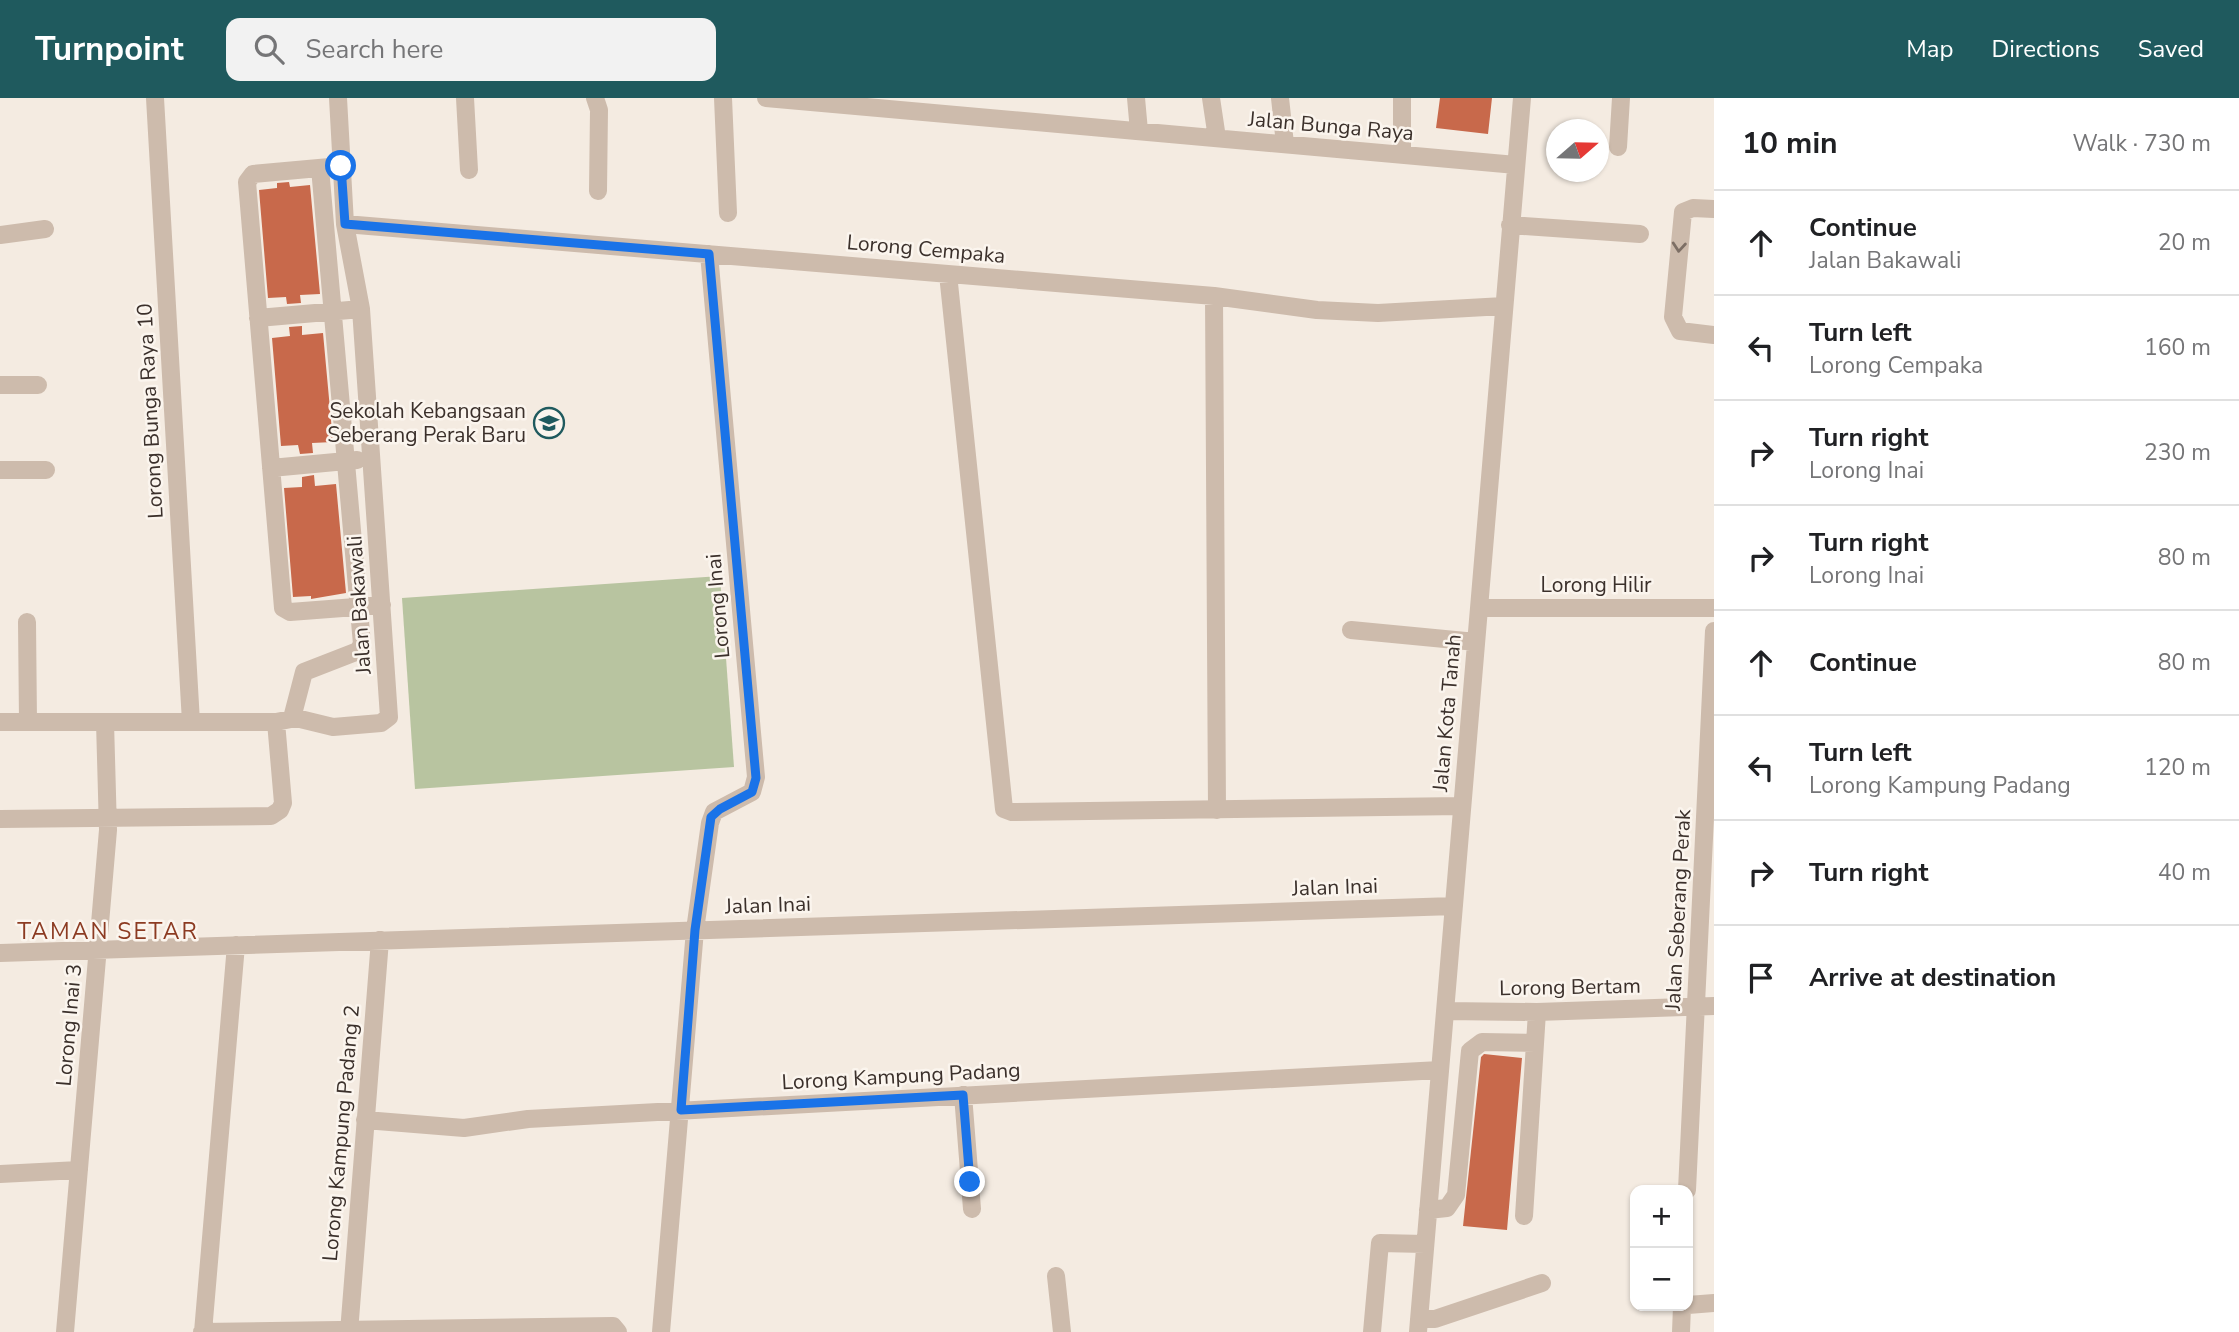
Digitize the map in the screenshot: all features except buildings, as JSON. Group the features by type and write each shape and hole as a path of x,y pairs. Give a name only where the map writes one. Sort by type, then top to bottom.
{"street":[{"name":"Lorong Bunga Raya 10","path":"155,98 191,722"},
{"name":"Jalan Bakawali","path":"0,722 284,720 333,727 387,720 390,713 360,309 345,224 338,98"},
{"path":"466,98 469,170"},
{"path":"595,98 599,110 598,191"},
{"path":"723,98 728,213"},
{"name":"Jalan Bunga Raya","path":"766,98 842,101 1516,165"},
{"path":"1136,98 1139,131"},
{"path":"1211,98 1217,138"},
{"path":"1279,98 1285,144"},
{"path":"1402,98 1402,155"},
{"name":"Jalan Kota Tanah","path":"1419,1326 1522,98"},
{"path":"1618,147 1621,98"},
{"path":"341,166 253,174 248,178 284,610 290,612 382,605"},
{"path":"0,819 271,816 280,810 283,803 284,720 304,672 361,648 320,168"},
{"path":"1714,209 1693,208 1682,212 1673,317 1680,331 1714,335"},
{"name":"Lorong Cempaka","path":"345,224 1214,296 1317,310 1378,313 1504,306"},
{"path":"1510,225 1640,234"},
{"path":"0,235 45,229"},
{"name":"Lorong Inai","path":"695,930 711,817 720,809 752,792 756,778 709,254"},
{"path":"948,274 1001,804 1012,813 1462,806"},
{"path":"1214,296 1217,810"},
{"path":"258,318 360,309"},
{"path":"0,385 38,384"},
{"path":"271,468 371,458"},
{"path":"0,470 46,470"},
{"name":"Lorong Hilir","path":"1479,608 1714,608"},
{"path":"27,622 28,722"},
{"path":"1351,630 1476,642"},
{"name":"Jalan Seberang Perak","path":"1687,1185 1714,631"},
{"name":"Lorong Inai 3","path":"65,1332 109,817 105,722"},
{"name":"Jalan Inai","path":"0,953 1454,906"},
{"path":"661,1332 695,930"},
{"name":"Lorong Kampung Padang 2","path":"349,1331 380,940"},
{"path":"236,945 202,1332 613,1326 618,1332"},
{"name":"Lorong Bertam","path":"1445,1011 1537,1012 1714,1006"},
{"path":"1524,1216 1537,1012"},
{"path":"1429,1210 1447,1208 1456,1195 1470,1051 1482,1042 1535,1043"},
{"name":"Lorong Kampung Padang","path":"365,1120 464,1128 520,1119 1440,1070"},
{"path":"963,1095 972,1209"},
{"path":"0,1174 79,1170"},
{"path":"1373,1332 1380,1243 1425,1244"},
{"path":"1056,1276 1062,1332"},
{"path":"1419,1326 1542,1283"},
{"path":"1693,1305 1714,1303"},
{"path":"1681,1332 1682,1311"}],"green space":[{"path":"720,576 734,767 415,789 402,598"}],"place":[{"name":"Sekolah Kebangsaan Seberang Perak Baru","path":"549,423"}],"district":[{"name":"TAMAN SETAR","path":"108,931"}],"route":[{"path":"341,166 345,224 709,254 756,778 752,792 714,812 711,817 695,930 681,1110 963,1095 970,1182"}]}
